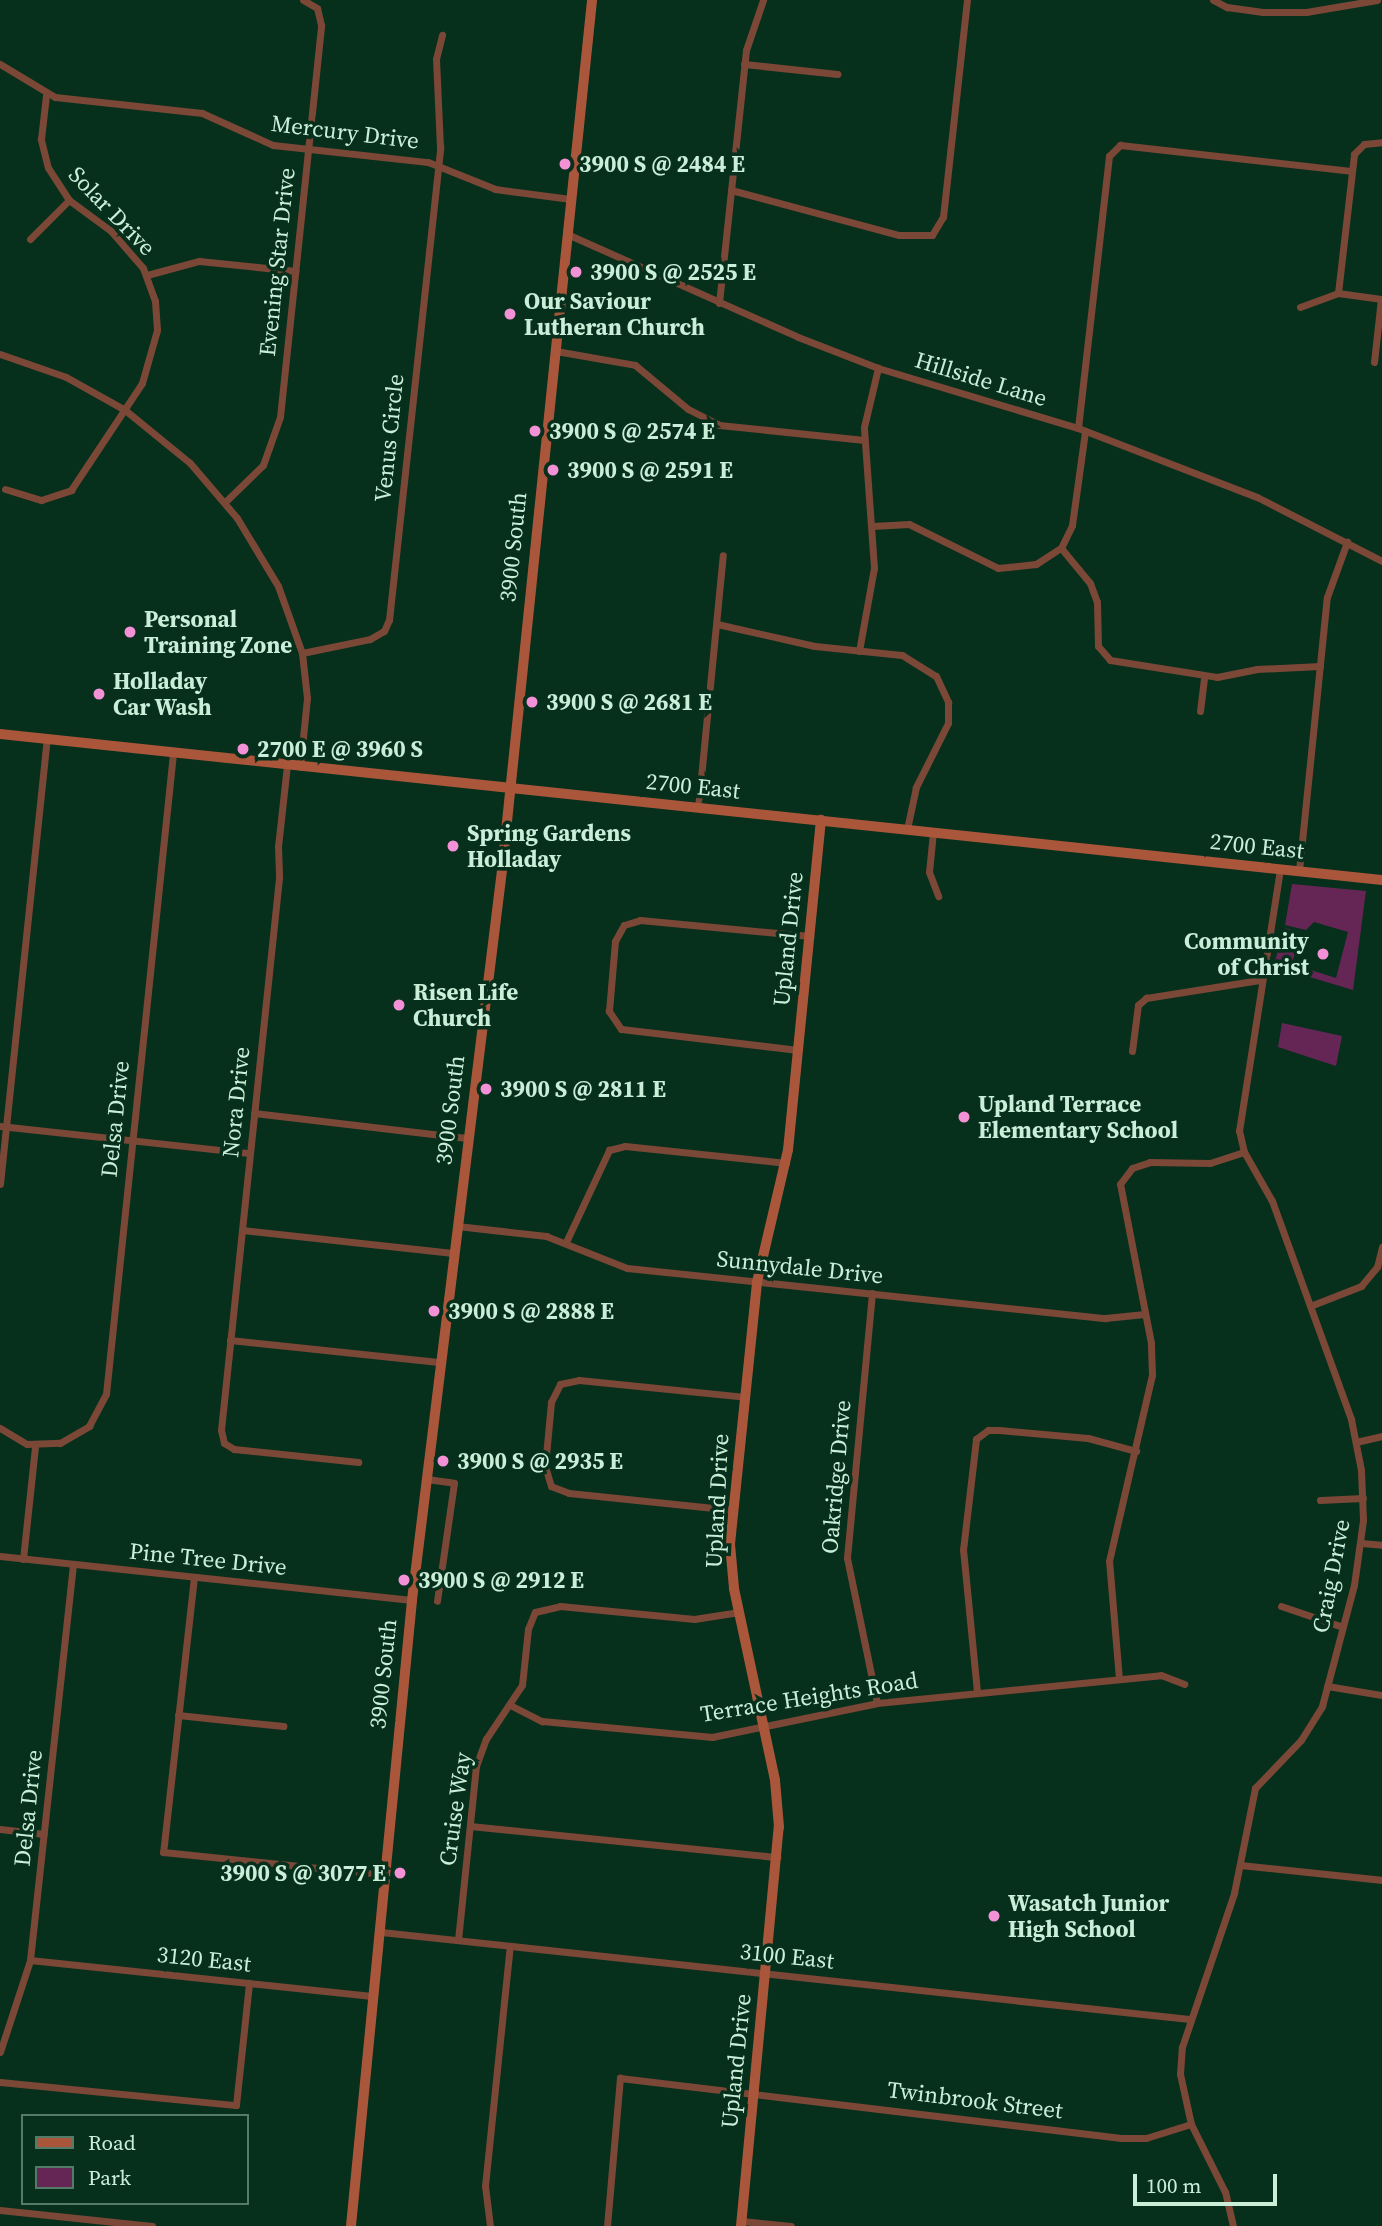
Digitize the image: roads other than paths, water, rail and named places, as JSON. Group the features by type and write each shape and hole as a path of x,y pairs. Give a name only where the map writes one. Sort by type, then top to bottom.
{"street":[{"name":"Evening Star Drive","path":"226,502 256,475 275,439 321,25 317,8 303,0"},
{"name":"3900 South","path":"351,2226 412,1600 509,788 592,0"},
{"path":"719,303 744,64 763,0"},
{"path":"731,190 911,237 927,238 937,231 943,217 967,0"},
{"path":"1214,0 1263,12 1306,12 1377,0"},
{"name":"Venus Circle","path":"302,653 370,639 384,631 389,620 438,164 436,59 442,35"},
{"name":"Mercury Drive","path":"0,64 46,95 202,113 264,142 438,164 495,190 570,199"},
{"path":"744,64 837,74"},
{"name":"Solar Drive","path":"5,489 41,500 65,495 147,374 156,341 156,309 146,275 120,240 69,200 48,168 42,148 46,95"},
{"path":"1338,293 1350,171 1359,147 1382,142"},
{"path":"872,526 909,524 998,568 1025,567 1061,548 1076,510 1081,429 1109,156 1120,145 1350,171"},
{"path":"30,239 69,200"},
{"name":"Hillside Lane","path":"567,234 719,303 878,368 1081,429 1256,497 1382,561"},
{"path":"146,275 199,261 295,271"},
{"path":"1300,307 1338,293 1381,299 1374,362"},
{"path":"556,351 635,365 688,410 719,425 864,440"},
{"path":"0,354 66,377 125,410 170,444 226,502 278,586 302,653 307,698 300,767"},
{"path":"859,651 873,586 865,417 878,368"},
{"path":"1299,871 1330,579 1346,542"},
{"path":"1061,548 1090,583 1097,602 1098,646 1104,656 1116,663 1204,676 1321,666"},
{"path":"698,807 723,555"},
{"path":"717,624 815,646 902,655 923,664 936,676 948,702 948,723 916,787 907,829"},
{"path":"1200,711 1204,676"},
{"name":"2700 East","path":"0,734 1382,880"},
{"path":"0,1184 3,1127 47,739"},
{"name":"Delsa Drive","path":"35,1446 75,1437 95,1419 103,1403 173,753"},
{"name":"Nora Drive","path":"287,765 221,1426 224,1443 238,1450 358,1462"},
{"name":"Upland Drive","path":"741,2223 777,1857 778,1808 731,1565 733,1510 757,1282 786,1163 821,820"},
{"path":"933,832 929,872 938,896"},
{"name":"Craig Drive","path":"1233,2226 1225,2192 1191,2124 1180,2074 1189,2019 1240,1865 1255,1788 1310,1729 1327,1686 1361,1543 1363,1498 1356,1441 1272,1201 1244,1153 1239,1116 1280,870"},
{"path":"797,1050 630,1033 613,1022 609,1007 615,941 624,925 640,920 810,936"},
{"path":"1132,1051 1138,1005 1146,998 1260,980"},
{"path":"254,1113 467,1138"},
{"path":"3,1127 250,1153"},
{"path":"566,1242 606,1152 625,1146 786,1163"},
{"path":"1119,1679 1109,1561 1152,1375 1145,1314 1119,1194 1121,1179 1150,1161 1210,1163 1244,1153"},
{"name":"Sunnydale Drive","path":"456,1226 566,1242 627,1268 1105,1318 1145,1314"},
{"path":"242,1230 453,1253"},
{"path":"1310,1306 1361,1286 1377,1267 1382,1247"},
{"name":"Oakridge Drive","path":"872,1293 847,1558 877,1703"},
{"path":"230,1340 441,1362"},
{"path":"733,1510 569,1493 551,1486 545,1466 551,1402 560,1384 579,1380 745,1397"},
{"path":"0,1428 35,1446 23,1559"},
{"path":"977,1692 963,1550 976,1438 999,1430 1088,1438 1136,1451"},
{"path":"1356,1441 1382,1436"},
{"path":"427,1479 454,1483 437,1601"},
{"path":"1320,1500 1363,1498"},
{"path":"1361,1543 1382,1545"},
{"name":"Pine Tree Drive","path":"0,1556 412,1600"},
{"name":"Delsa Drive","path":"0,2052 30,1960 73,1564"},
{"path":"194,1577 163,1852 384,1875"},
{"name":"Cruise Way","path":"458,1940 480,1751 522,1685 528,1629 535,1612 560,1606 694,1619 739,1612"},
{"path":"1281,1606 1343,1627"},
{"name":"Terrace Heights Road","path":"510,1706 542,1721 699,1736 764,1727 877,1703 977,1692 1161,1675 1184,1685"},
{"path":"1327,1686 1382,1695"},
{"path":"178,1716 283,1726"},
{"path":"470,1826 777,1857"},
{"path":"0,1829 44,1834"},
{"path":"1240,1865 1382,1880"},
{"name":"3100 East","path":"380,1932 1189,2019"},
{"path":"490,2226 484,2201 510,1946"},
{"name":"3120 East","path":"30,1960 374,1996"},
{"path":"0,2082 236,2105 249,1983"},
{"name":"Twinbrook Street","path":"607,2226 620,2078 1128,2138 1157,2136 1191,2124"},
{"path":"0,2210 152,2226"},
{"path":"741,2223 791,2226"}],"place":[{"name":"3900 S @ 2484 E","path":"565,164"},
{"name":"3900 S @ 2525 E","path":"576,272"},
{"name":"Our Saviour Lutheran Church","path":"510,314"},
{"name":"3900 S @ 2574 E","path":"535,431"},
{"name":"3900 S @ 2591 E","path":"553,470"},
{"name":"Personal Training Zone","path":"130,632"},
{"name":"Holladay Car Wash","path":"99,694"},
{"name":"3900 S @ 2681 E","path":"532,702"},
{"name":"2700 E @ 3960 S","path":"243,749"},
{"name":"Spring Gardens Holladay","path":"453,846"},
{"name":"Community of Christ","path":"1323,954"},
{"name":"Risen Life Church","path":"399,1005"},
{"name":"3900 S @ 2811 E","path":"486,1089"},
{"name":"Upland Terrace Elementary School","path":"964,1117"},
{"name":"3900 S @ 2888 E","path":"434,1311"},
{"name":"3900 S @ 2935 E","path":"443,1461"},
{"name":"3900 S @ 2912 E","path":"404,1580"},
{"name":"3900 S @ 3077 E","path":"400,1873"},
{"name":"Wasatch Junior High School","path":"994,1916"}]}
